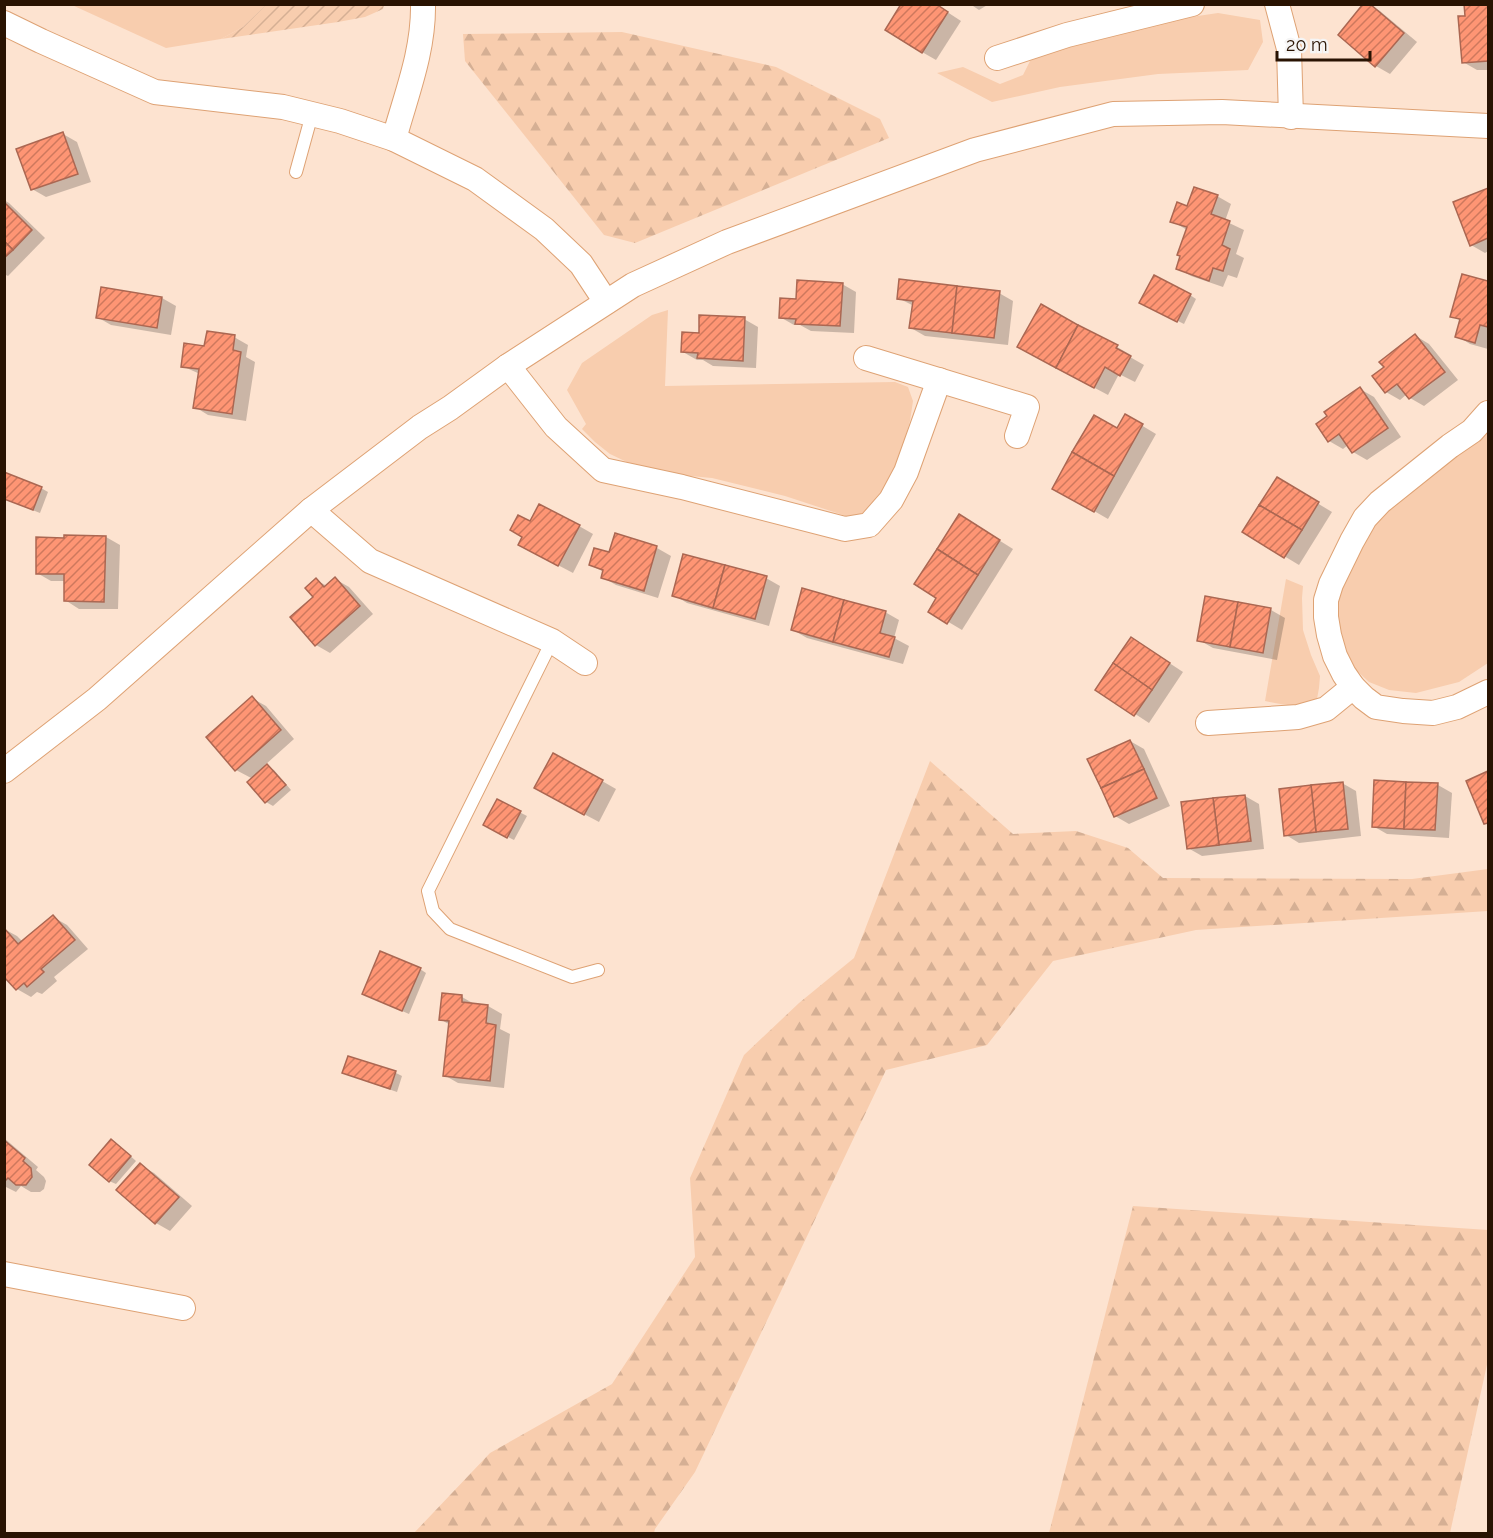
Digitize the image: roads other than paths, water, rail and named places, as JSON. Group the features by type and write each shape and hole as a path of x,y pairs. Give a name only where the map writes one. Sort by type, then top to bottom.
{"street":[{"path":"394,139 421,38 423,4"},
{"path":"998,58 1067,35 1192,4"},
{"path":"1277,4 1289,49 1291,117"},
{"path":"4,23 155,92 283,107 340,121 394,139 475,179 544,229 581,264 606,302"},
{"path":"4,771 97,699 311,510 420,427 508,366 633,285 727,242 984,148 1113,114 1222,112 1488,126"},
{"path":"866,358 1027,407 1017,436"},
{"path":"508,366 556,427 603,470 682,487 845,529 869,525 891,501 906,472 939,380"},
{"path":"1488,413 1472,431 1380,502 1365,518 1348,548 1326,600 1326,617 1335,656 1353,687 1376,707 1433,713 1457,707 1488,692"},
{"path":"311,510 370,561 552,641 585,663"},
{"path":"1209,723 1298,717 1326,709 1353,687"},
{"path":"4,1274 183,1308"}],"lane":[{"path":"296,172 312,114"},
{"path":"552,641 428,891 433,911 450,929 572,977 598,970"}]}
